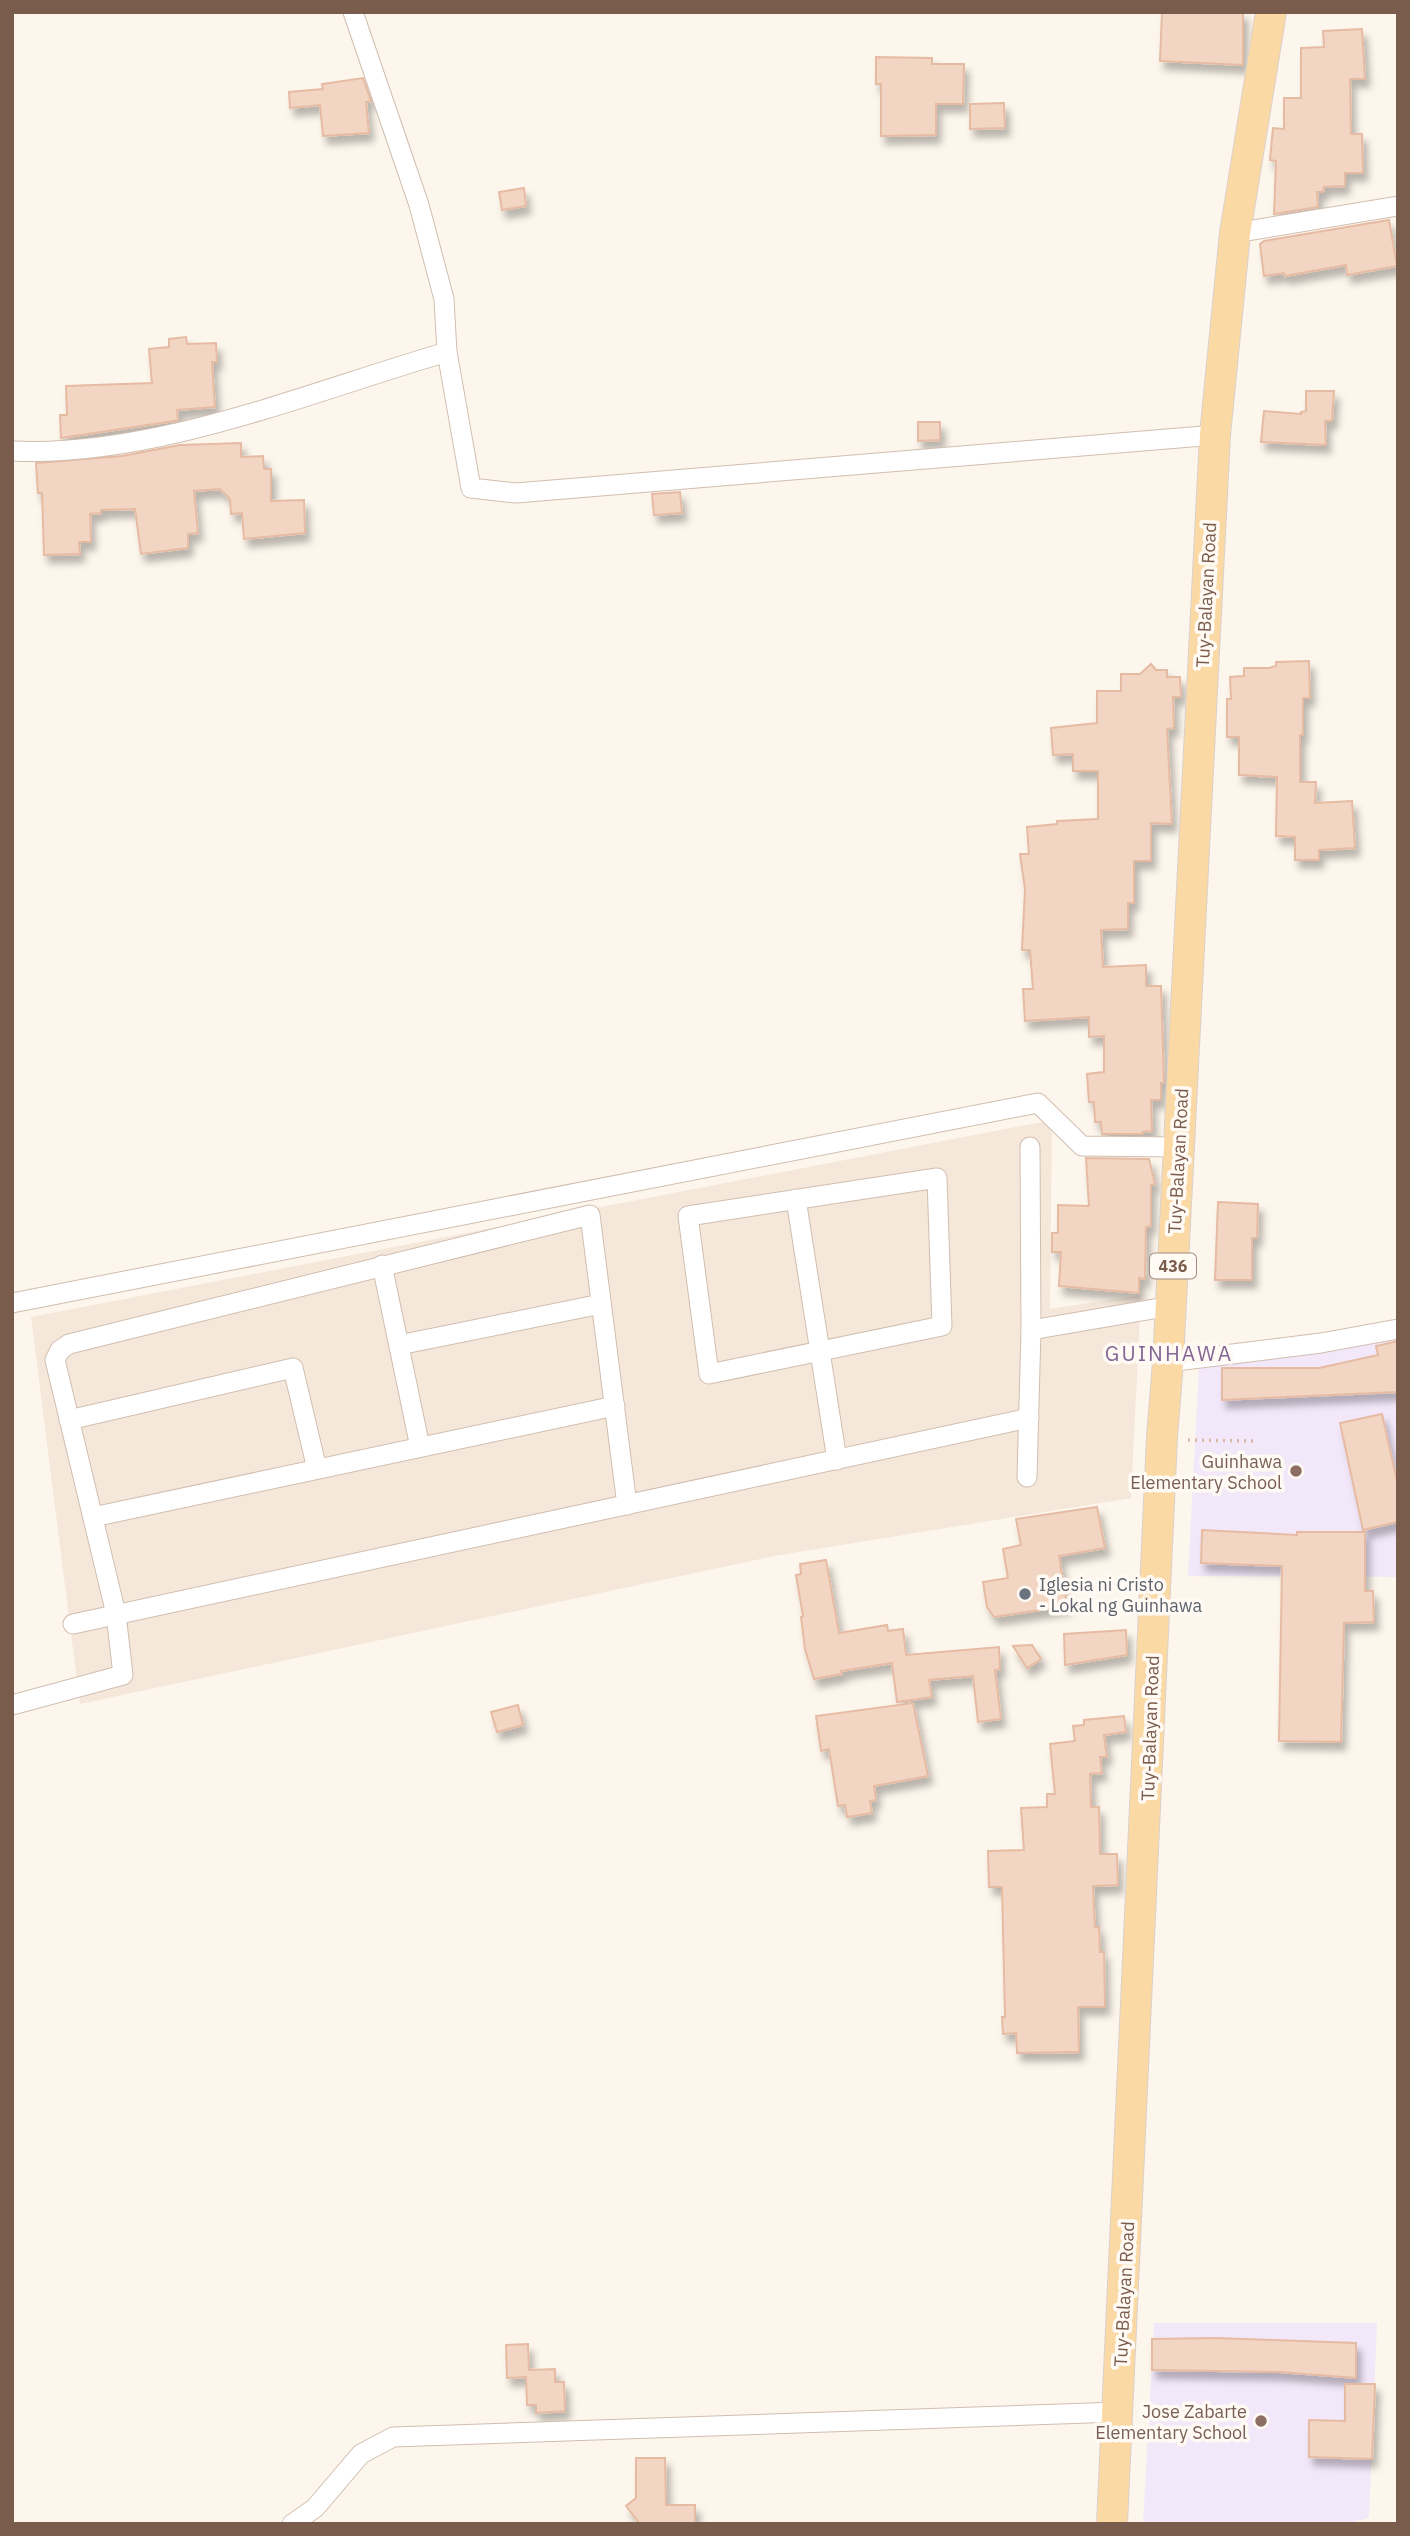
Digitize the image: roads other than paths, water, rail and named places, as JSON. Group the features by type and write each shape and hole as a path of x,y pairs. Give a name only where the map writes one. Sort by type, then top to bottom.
{"main road":[{"name":"Tuy-Balayan Road","path":"1112,2524 1161,1437 1171,1306 1214,435 1235,233 1271,12"}],"street":[{"path":"353,12 419,205 444,299 447,352 471,488 505,492 1214,435"},
{"path":"1235,233 1398,206"},
{"path":"12,451 97,446 206,426 447,352"},
{"path":"12,1303 1038,1102 1082,1146 1179,1147"},
{"path":"1027,1477 1031,1330 1030,1147"},
{"path":"937,1178 942,1326 709,1374 688,1216 796,1199 937,1178"},
{"path":"796,1199 837,1460"},
{"path":"12,1705 123,1675 116,1615 55,1360 60,1350 69,1344 590,1215 627,1505"},
{"path":"382,1265 421,1447"},
{"path":"399,1345 601,1304"},
{"path":"1031,1330 1171,1306"},
{"path":"1168,1362 1321,1343 1398,1329"},
{"path":"69,1420 293,1368 317,1469"},
{"path":"93,1517 615,1406"},
{"path":"73,1624 1029,1418"},
{"path":"292,2524 316,2508 361,2455 393,2437 1118,2412"}],"place":[{"name":"Guinhawa Elementary School","path":"1296,1471"},
{"name":"Iglesia ni Cristo - Lokal ng Guinhawa","path":"1025,1594"},
{"name":"Jose Zabarte Elementary School","path":"1261,2421"}],"district":[{"name":"GUINHAWA","path":"1169,1353"}]}
